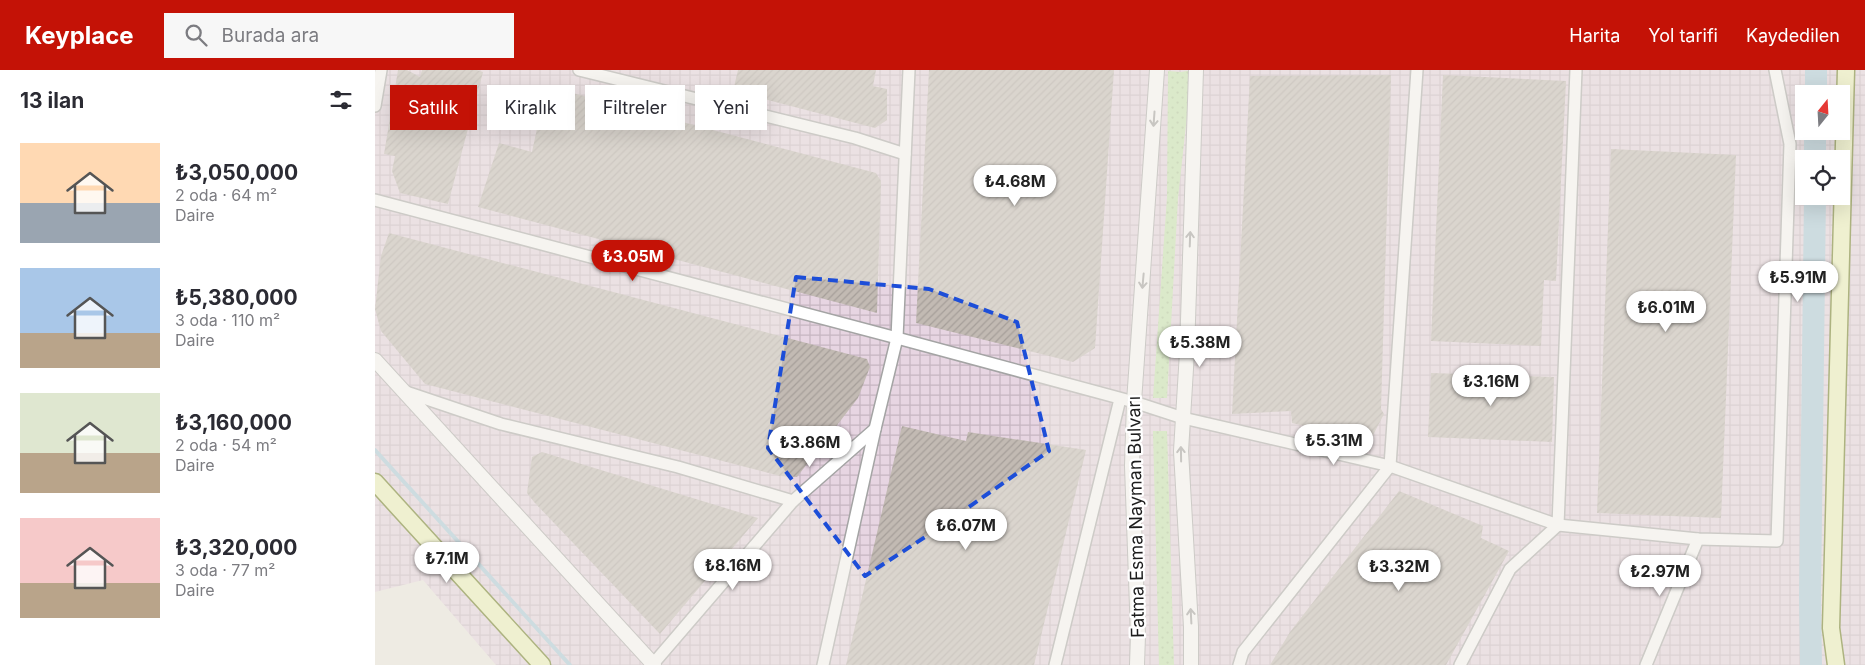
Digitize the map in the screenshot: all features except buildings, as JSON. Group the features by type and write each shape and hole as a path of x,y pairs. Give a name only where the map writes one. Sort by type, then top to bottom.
{"main road":[{"path":"1836,665 1831,628 1846,70"},
{"path":"375,482 542,665"}],"street":[{"path":"375,106 381,70"},
{"path":"579,70 855,138 905,154"},
{"path":"823,665 897,338 909,70"},
{"name":"Fatma Esma Nayman Bulvarı","path":"1137,665 1138,635 1132,466 1134,402 1157,70"},
{"path":"1191,665 1191,627 1181,451 1187,352 1196,70"},
{"path":"1239,665 1243,652 1390,466 1417,70"},
{"path":"1460,665 1511,569 1558,525 1576,70"},
{"path":"375,200 897,338 1134,402 1183,418 1390,466 1558,525 1698,539 1777,541 1790,144 1775,70"},
{"path":"375,360 654,665 793,501 875,429"},
{"path":"403,391 501,424 677,467 793,501"},
{"path":"1055,665 1120,399"},
{"path":"1646,665 1698,539"}],"highlighted area":[{"path":"796,277 929,289 1017,322 1049,451 936,530 865,576 768,448"}],"shaded area":[{"path":"375,70 1865,70 1865,665 496,665 423,580 375,592"}],"green space":[{"path":"1192,70 1178,198 1167,398 1153,398 1167,197 1168,71 1181,72"},
{"path":"1153,431 1167,431 1174,665 1159,665"}],"waterway":[{"path":"1816,70 1816,85"},
{"path":"1815,140 1815,150"},
{"path":"1811,665 1810,597 1815,205"},
{"path":"375,450 570,665"}]}
